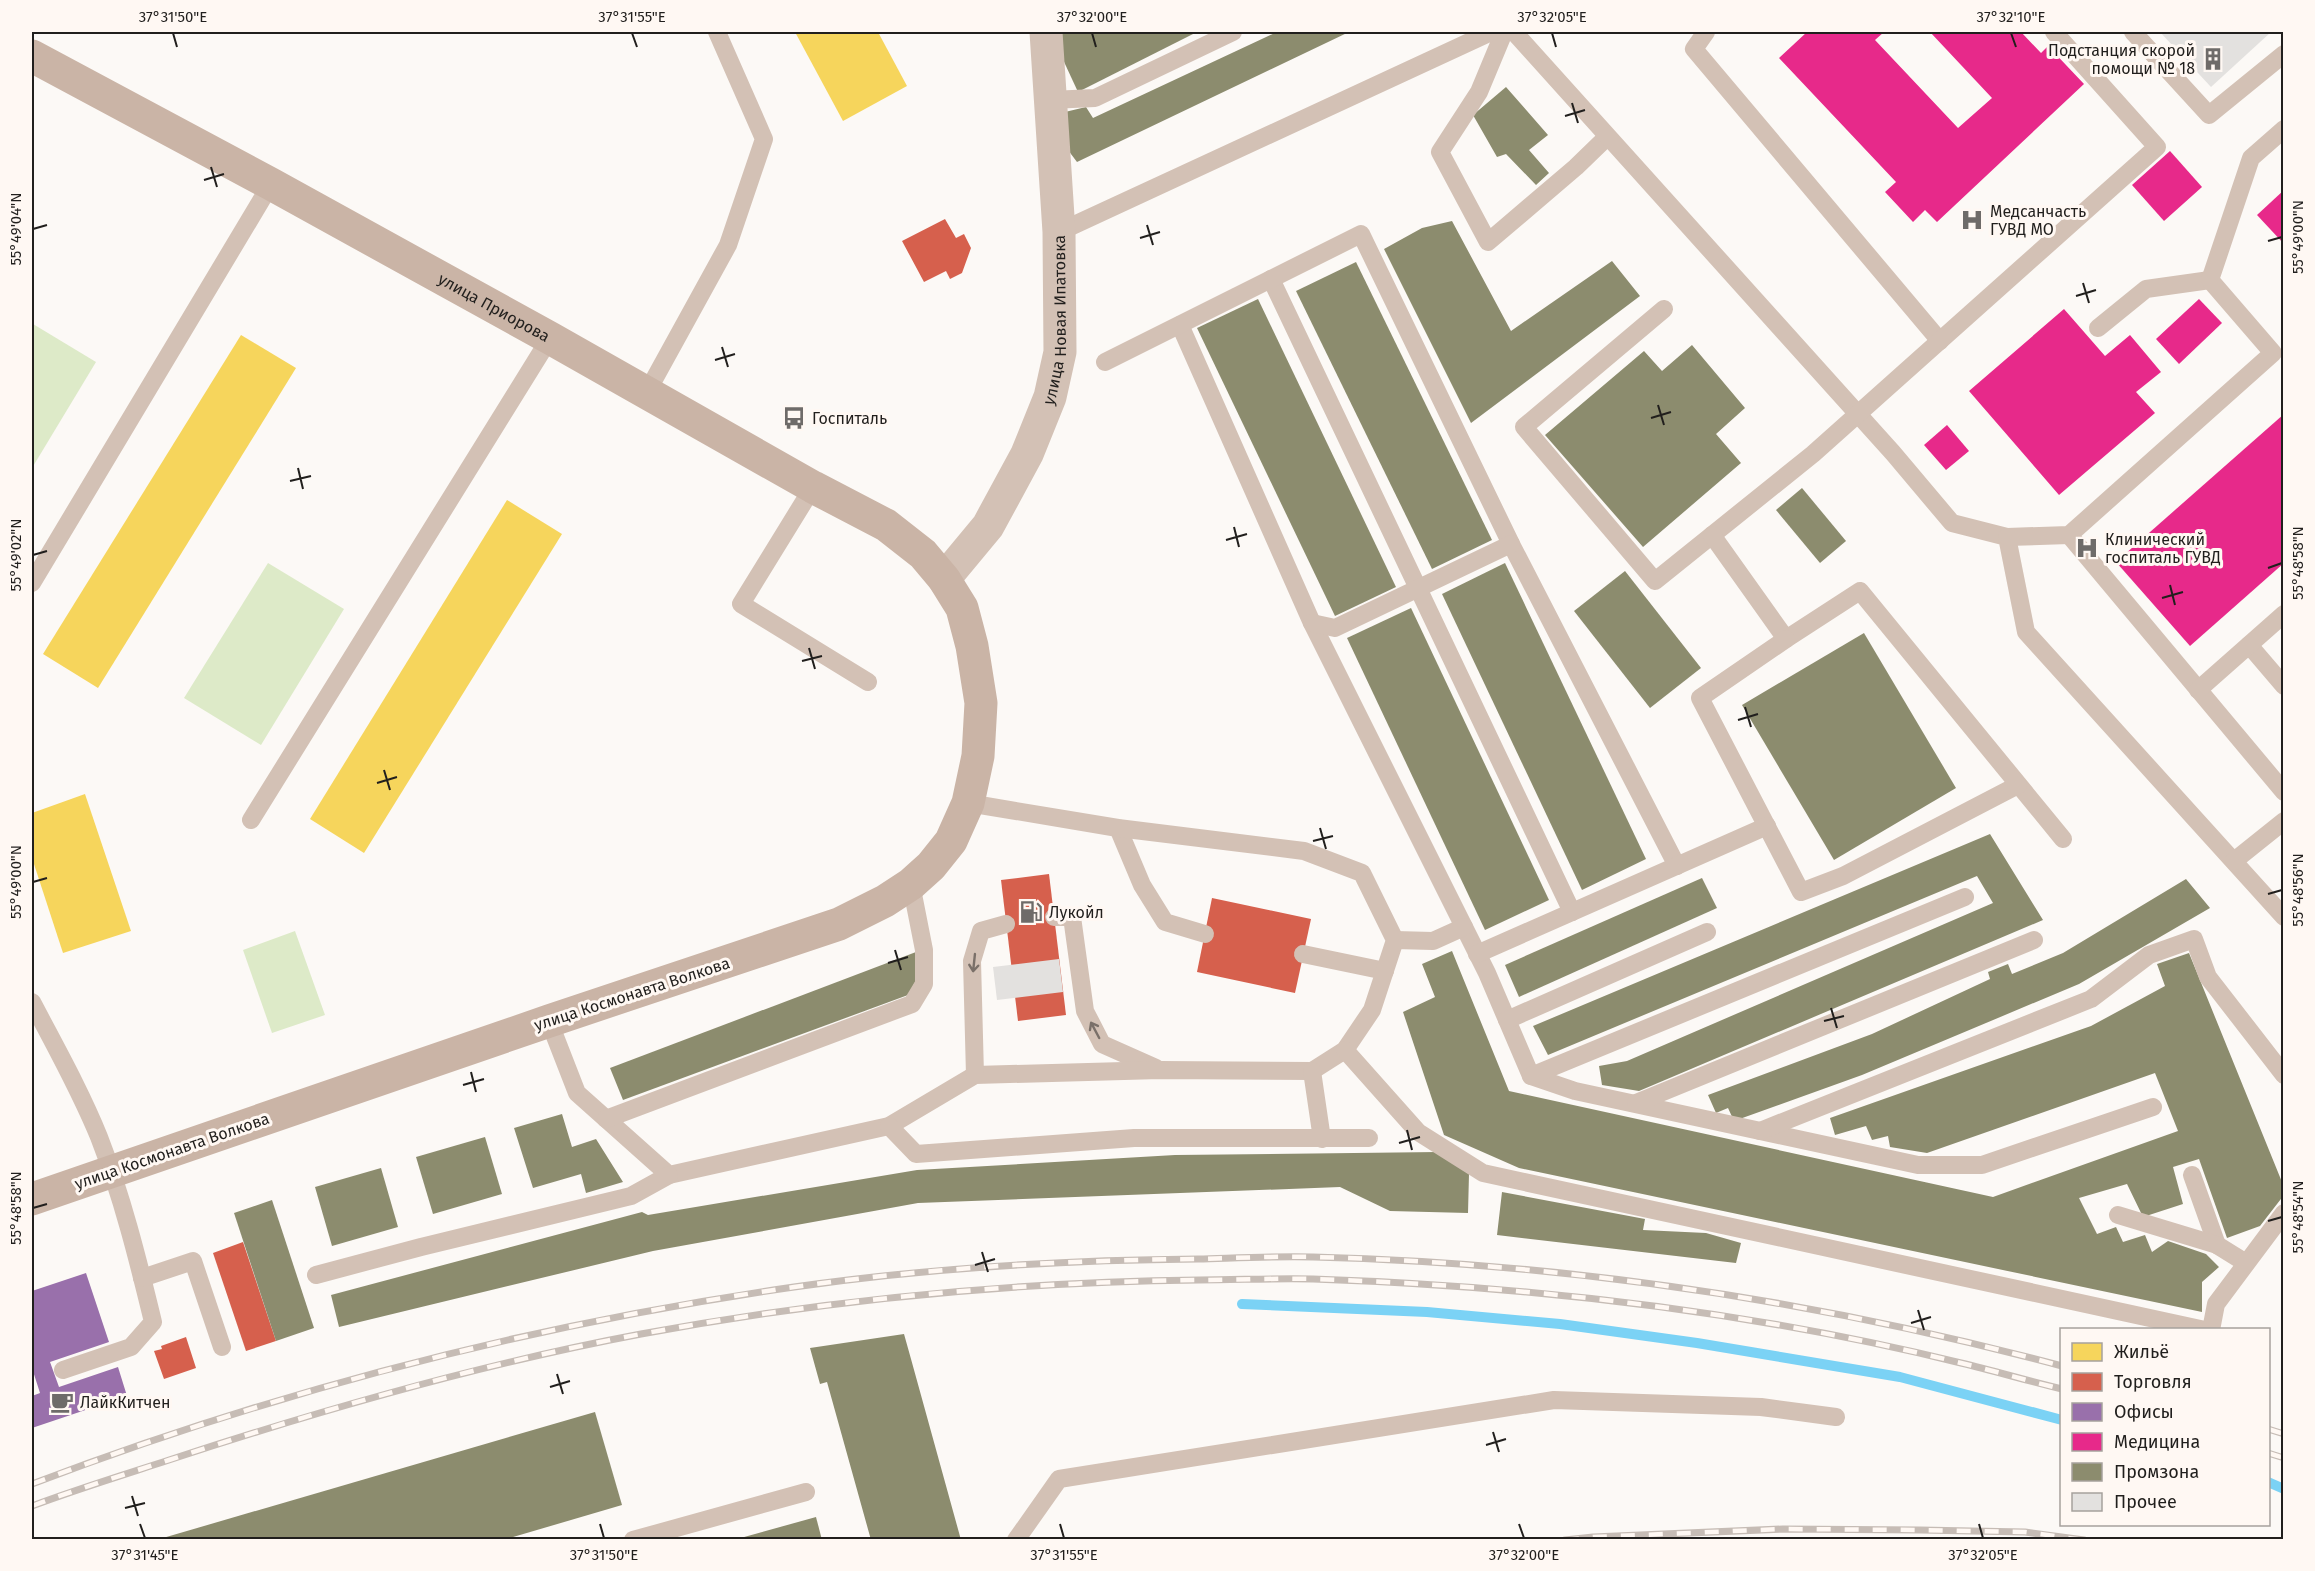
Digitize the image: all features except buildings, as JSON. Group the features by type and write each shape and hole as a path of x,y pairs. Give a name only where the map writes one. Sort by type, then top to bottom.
{"street":[{"name":"улица Новая Ипатовка","path":"944,579 988,526 1027,454 1050,397 1059,351 1059,232 1046,32"},
{"name":"улица Приорова","path":"32,56 271,184 813,487 886,525 923,554 944,579"},
{"name":"улица Космонавта Волкова","path":"32,1199 839,924 885,901 911,884 931,866 951,841 968,803 978,756 981,703 972,646 962,608 944,579"}],"lane":[{"path":"646,394 728,245 764,139 717,32"},
{"path":"1050,100 1095,98 1233,32"},
{"path":"1059,232 1491,32"},
{"path":"1504,32 1479,93 1440,152 1488,242 1576,167 1607,137"},
{"path":"1514,32 1952,523 2007,537 2068,535 2278,351 2210,280"},
{"path":"1706,32 1694,49 1940,341"},
{"path":"1664,309 1524,427 1655,581 1813,454 2157,147 2054,32"},
{"path":"2133,32 2209,115 2283,54"},
{"path":"2210,280 2251,158 2283,129"},
{"path":"32,583 271,184"},
{"path":"1105,363 1361,234 1511,544 1677,866"},
{"path":"1271,279 1572,912"},
{"path":"2098,327 2146,289 2210,280"},
{"path":"1180,325 1312,623 1464,927 1531,1076 1575,1091 1918,1165 1982,1165 2153,1107"},
{"path":"251,820 550,338"},
{"path":"813,487 741,604 868,682"},
{"path":"1712,535 1786,639"},
{"path":"2068,535 2283,792"},
{"path":"2007,537 2026,632 2283,916"},
{"path":"1312,623 1335,628 1511,544"},
{"path":"2018,785 1843,876 1801,892 1700,698 1860,591 2063,839"},
{"path":"2198,690 2283,614"},
{"path":"2249,645 2283,686"},
{"path":"316,1275 421,1246 631,1196 669,1175 889,1126 975,1075 1160,1070 1312,1071 1345,1050 1372,1010 1395,940 1362,873 1304,851 1118,828 968,803"},
{"path":"2234,861 2283,820"},
{"path":"1477,954 1767,826"},
{"path":"1118,828 1142,885 1165,922 1205,933"},
{"path":"606,1119 912,1004 924,984 924,950 911,884"},
{"path":"1531,1076 1965,897"},
{"path":"1054,917 1072,917 1085,1011 1102,1044 1160,1070"},
{"path":"975,1075 972,961 981,931 1006,924"},
{"path":"1395,940 1433,940 1464,927"},
{"path":"1507,1020 1707,932"},
{"path":"1760,1131 2091,999 2149,956 2194,939 2208,977 2283,1075"},
{"path":"1635,1103 2034,940"},
{"path":"1303,954 1385,971"},
{"path":"32,1002 61,1056 112,1171 153,1322 131,1347 63,1370"},
{"path":"549,1021 577,1093 669,1175"},
{"path":"1345,1050 1418,1132 1483,1173 2200,1328"},
{"path":"1312,1071 1322,1138"},
{"path":"889,1126 916,1154 1134,1138 1369,1138"},
{"path":"2192,1175 2217,1245"},
{"path":"2211,1328 2216,1304 2283,1213"},
{"path":"2118,1215 2217,1245 2246,1263"},
{"path":"142,1278 193,1261 222,1347"},
{"path":"1016,1539 1059,1479 1554,1400 1761,1407 1836,1417"},
{"path":"633,1539 806,1492"}],"green space":[{"path":"33,324 96,362 32,468 32,327"},
{"path":"268,563 344,609 261,745 184,698"},
{"path":"295,931 325,1015 272,1033 243,950"}],"waterway":[{"path":"1242,1304 1427,1312 1560,1324 1697,1343 1900,1377 2060,1419"},
{"path":"2270,1483 2284,1489"}],"railway":[{"path":"32,1484 124,1450 312,1391 408,1364 600,1320 697,1302 844,1280 1047,1263 1299,1257 1502,1267 1690,1289 1784,1305 1877,1322 2060,1366"},
{"path":"32,1506 227,1441 344,1406 462,1374 581,1346 710,1322 849,1302 1059,1284 1313,1279 1394,1282 1558,1295 1720,1315 1801,1329 1961,1363 2060,1388"},
{"path":"2270,1430 2284,1434"},
{"path":"2270,1454 2284,1458"},
{"path":"1565,1540 1783,1529 2025,1532 2084,1540"}],"place":[{"name":"Подстанция скорой помощи № 18","path":"2213,59"},
{"name":"Медсанчасть ГУВД МО","path":"1972,220"},
{"name":"Госпиталь","path":"794,418"},
{"name":"Клинический госпиталь ГУВД","path":"2087,548"},
{"name":"Лукойл","path":"1031,912"},
{"name":"ЛайкКитчен","path":"62,1402"}]}
